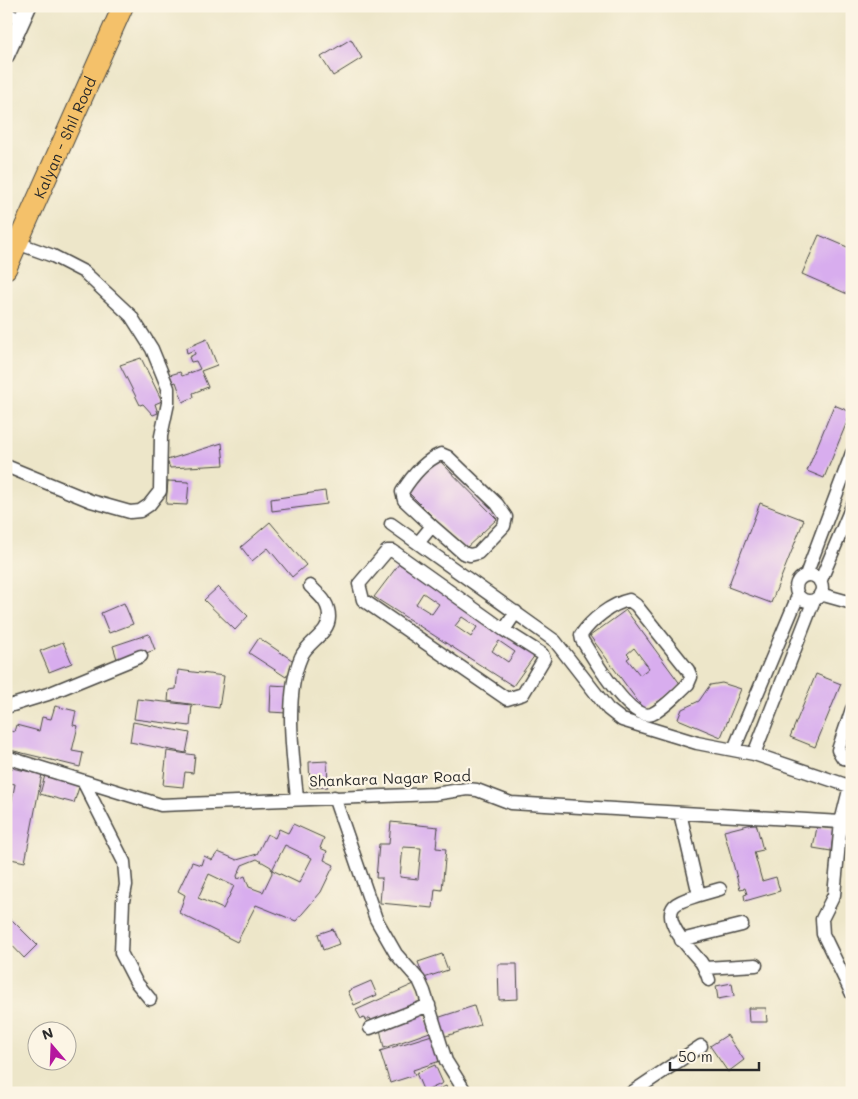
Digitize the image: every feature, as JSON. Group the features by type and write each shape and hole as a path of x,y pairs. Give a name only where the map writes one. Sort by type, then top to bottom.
{"main road":[{"name":"Kalyan - Shil Road","path":"6,269 12,238 108,6"},
{"name":"Kalyan - Shil Road","path":"12,238 123,6"}],"street":[{"path":"6,13 25,13 6,55"},
{"path":"6,466 91,502 130,512 140,510 149,505 160,491 161,436 168,403 168,388 152,349 131,316 84,272 12,238"},
{"path":"734,749 798,596 797,583 806,575 847,477 852,453"},
{"path":"441,454 448,457 497,504 506,517 504,526 478,553 470,555 463,553 432,526 404,500 402,492 409,480 430,458 441,454"},
{"path":"754,754 852,506"},
{"path":"391,524 555,641 592,685 608,709 622,720 697,743 754,754 851,787 841,822 834,895 822,919 823,934 852,994"},
{"path":"418,542 432,526"},
{"path":"387,551 393,551 504,630 542,654 544,659 523,694 507,699 363,600 359,584 387,551"},
{"path":"806,575 814,576 818,592"},
{"path":"297,798 292,688 301,656 327,628 329,618 327,602 310,586"},
{"path":"798,596 805,601 818,592"},
{"path":"818,592 852,603"},
{"path":"628,600 636,605 688,670 690,677 688,684 668,701 651,714 643,714 633,709 620,696 606,675 582,640 581,635 617,603 628,600"},
{"path":"504,630 516,612"},
{"path":"6,706 48,694 141,656"},
{"path":"592,685 606,675"},
{"path":"852,709 838,750 843,758 852,760"},
{"name":"Shankara Nagar Road","path":"6,757 161,805 297,798 434,794 477,790 511,803 841,822"},
{"path":"83,781 124,862 126,885 123,900 121,952 136,982 150,999"},
{"path":"334,797 376,919 396,954 419,980 429,1005 446,1061 466,1093"},
{"path":"680,813 699,895"},
{"path":"720,889 680,902 672,909 676,933 707,974 756,965"},
{"path":"680,940 742,925"},
{"path":"370,1028 429,1005"},
{"path":"631,1093 701,1046"}],"building":[{"path":"351,39 362,58 333,76 321,57"},
{"path":"819,235 852,249 852,296 802,274"},
{"path":"207,339 217,365 201,371 208,387 193,393 194,397 183,402 176,382 173,383 170,375 180,372 182,376 200,369 196,361 191,362 189,357 195,354 194,350 187,353 186,348"},
{"path":"141,358 162,401 155,404 158,413 153,415 143,404 140,405 120,365"},
{"path":"834,405 851,412 824,478 807,471"},
{"path":"222,443 224,465 170,468 167,460"},
{"path":"438,459 497,519 465,549 406,490"},
{"path":"168,481 189,482 187,505 166,504"},
{"path":"325,491 327,504 272,511 271,499"},
{"path":"760,503 804,520 771,603 728,587"},
{"path":"270,522 306,565 292,577 268,548 252,561 241,547"},
{"path":"399,564 535,655 513,686 374,597","holes":["423,593 439,604 432,614 416,604","462,617 477,627 471,637 455,626","499,641 515,652 508,662 492,651"]},
{"path":"218,587 248,616 235,630 204,600"},
{"path":"124,603 133,624 109,633 101,613"},
{"path":"626,610 681,685 645,711 590,636","holes":["634,648 649,668 640,675 627,659 630,657 627,654"]},
{"path":"149,634 155,650 118,662 113,646"},
{"path":"259,638 295,662 286,677 249,653"},
{"path":"63,642 72,663 49,672 40,651"},
{"path":"178,670 224,676 219,708 168,701 169,690 176,689"},
{"path":"816,674 841,684 815,747 790,737"},
{"path":"722,683 741,689 721,737 678,719 682,709 699,701 710,685"},
{"path":"271,685 288,686 287,713 270,712"},
{"path":"137,699 192,705 190,726 134,719"},
{"path":"55,706 76,711 73,725 78,726 72,751 83,753 80,767 6,749 6,730 14,732 16,725 39,731 42,717 51,719"},
{"path":"133,722 190,733 186,753 130,742"},
{"path":"167,751 195,755 193,773 185,772 183,787 163,785"},
{"path":"327,761 328,787 310,788 309,762"},
{"path":"6,767 42,774 25,862 6,858 6,810 10,810 15,784 6,782"},
{"path":"45,775 80,784 74,803 40,794"},
{"path":"391,822 438,827 436,848 446,849 442,890 435,889 433,908 380,903 382,878 376,878 379,844 389,844","holes":["403,847 421,848 418,879 400,877"]},
{"path":"756,823 763,850 754,852 762,881 776,877 780,891 745,901 744,895 747,894 745,888 740,889 724,831"},
{"path":"293,824 324,838 320,848 327,851 324,860 334,865 321,892 296,921 256,905 237,942 179,913 185,895 178,891 192,862 201,865 204,856 212,860 218,852 237,860 257,854 267,834 275,838 279,829 288,833","holes":["285,845 312,858 299,883 272,870","257,859 271,867 272,873 263,892 249,887 245,876 238,879 237,876 242,865","209,874 234,886 223,909 198,898"]},
{"path":"817,827 834,829 831,851 813,848"},
{"path":"11,919 37,945 24,958 6,939 6,923"},
{"path":"333,929 339,944 323,950 318,934"},
{"path":"442,954 448,970 424,978 418,962"},
{"path":"498,964 517,964 518,999 499,1000"},
{"path":"371,981 377,995 354,1005 348,991"},
{"path":"732,983 734,996 718,999 716,986"},
{"path":"414,984 422,1003 373,1024 370,1018 365,1021 364,1018 361,1019 356,1010"},
{"path":"474,1006 480,1025 440,1038 434,1019"},
{"path":"748,1008 766,1008 767,1022 749,1022"},
{"path":"424,1013 430,1032 384,1048 380,1029"},
{"path":"432,1035 440,1061 413,1070 415,1075 390,1083 380,1051"},
{"path":"727,1035 744,1060 728,1072 710,1046"},
{"path":"435,1065 443,1083 424,1092 416,1073"},
{"path":"446,1086 449,1093 431,1093"}]}
